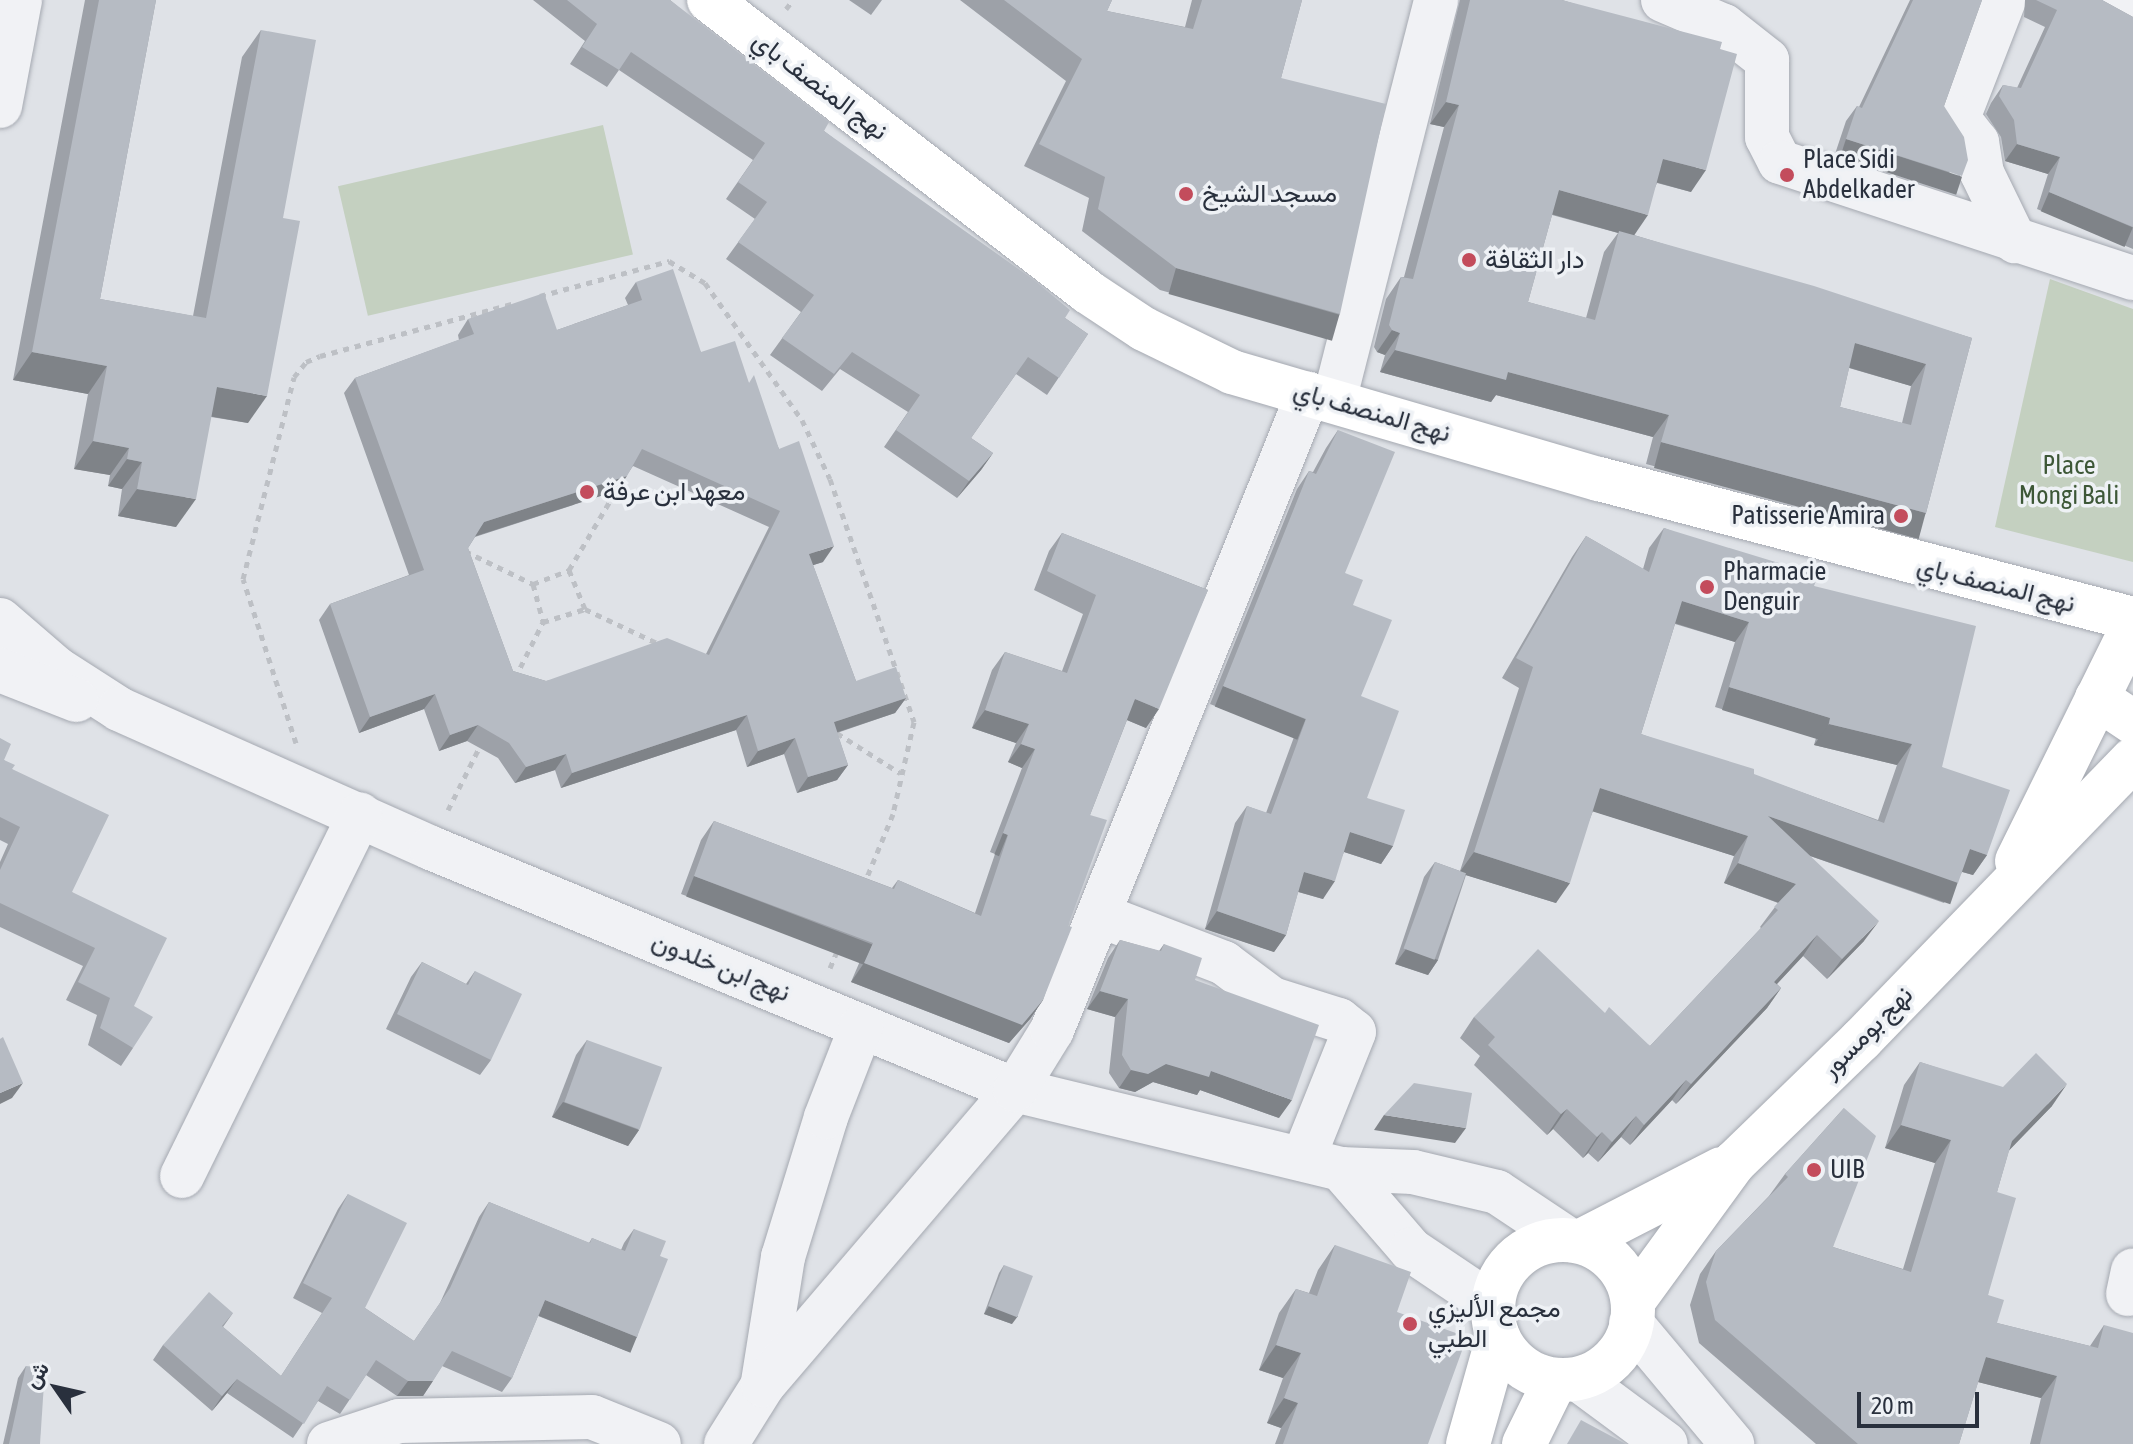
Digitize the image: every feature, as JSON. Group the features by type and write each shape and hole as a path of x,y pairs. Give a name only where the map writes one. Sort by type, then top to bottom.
{"main road":[{"name":"نهج المنصف باي","path":"709,0 1088,292 1144,329 1232,372 1645,492 2133,619"},
{"name":"نهج بومسور","path":"1999,899 2133,626"},
{"path":"2097,698 2133,722"},
{"name":"نهج بومسور","path":"1524,1444 1566,1380 1601,1369 1633,1311 1734,1163 1999,899 2133,759"},
{"name":"نهج بومسور","path":"1468,1444 1496,1321 1502,1277 1517,1257 1539,1244 1575,1240 1734,1163"},
{"path":"1575,1240 1615,1263 1633,1311"},
{"path":"1496,1321 1511,1358 1531,1374 1566,1380"}],"street":[{"path":"0,106 20,0"},
{"path":"726,1444 763,1385 1015,1090 1052,1030 1321,398 1436,0"},
{"path":"1663,0 1730,13 1767,60 1767,137 1770,152 1780,162 2133,278"},
{"path":"2004,0 1958,118 1977,142 1982,173 2015,241"},
{"name":"نهج ابن خلدون","path":"0,620 57,669 119,709 1015,1090 1322,1164 1413,1172 1497,1192 1575,1240"},
{"name":"نهج ابن خلدون","path":"0,670 56,696 119,709"},
{"path":"182,1176 360,814"},
{"path":"1099,915 1224,963 1272,999 1339,1020 1354,1032 1322,1164 1411,1250 1496,1321"},
{"path":"763,1385 783,1257 826,1117 861,1027"},
{"path":"1633,1311 1732,1444"},
{"path":"1566,1380 1666,1444"},
{"path":"329,1444 399,1421 592,1417 659,1444"}],"path":[{"path":"533,298 669,261 705,283 802,420 830,479 908,693 914,722 893,814 863,888"},
{"path":"311,792 243,579 294,377 306,362 320,356 518,302"},
{"path":"465,551 533,584 569,570 616,491"},
{"path":"569,570 585,609 662,646"},
{"path":"510,689 543,622 533,584"},
{"path":"543,622 585,609"},
{"path":"466,771 488,730"},
{"path":"837,733 900,773"},
{"path":"815,1006 845,932"}],"green space":[{"path":"603,125 633,255 368,316 338,186"},
{"name":"Place Mongi Bali","path":"2050,279 2133,309 2133,562 1995,527"}],"building":[{"path":"99,0 156,0 100,299 206,318 261,30 316,40 283,218 300,221 267,396 217,387 196,499 137,489 142,462 127,459 129,448 93,441 107,366 32,352"},
{"path":"567,0 670,0 829,122 824,131 1034,280 1070,310 1065,318 1088,334 1059,378 1028,357 971,438 993,453 969,481 896,430 920,395 852,352 834,374 782,338 814,295 738,242 767,202 738,182 765,143 631,52 619,70 582,47 597,24"},
{"path":"1004,0 1112,0 1107,11 1193,29 1202,0 1302,0 1281,78 1386,104 1340,314 1176,268 1098,209 1105,177 1039,144 1082,59"},
{"path":"1470,0 1562,0 1722,42 1720,49 1737,54 1706,170 1663,159 1648,215 1559,190 1528,302 1595,320 1619,231 1814,286 1972,338 1926,513 1661,442 1669,415 1508,372 1506,380 1395,350 1400,333 1389,325 1401,277 1413,279 1459,105 1446,102","holes":["1855,343 1926,364 1911,425 1840,407"]},
{"path":"1913,0 1982,0 1944,106 1964,137 1968,160 1962,176 1846,139 1857,106 1862,108"},
{"path":"2036,0 2102,0 2133,17 2133,227 2049,192 2060,157 2017,144 2014,120 1999,96 2003,85 2021,88 2057,10"},
{"path":"673,269 701,352 735,341 749,383 754,375 779,449 799,441 834,546 809,554 856,681 896,667 906,698 834,722 848,765 808,777 795,738 758,751 747,715 572,773 566,754 526,767 509,743 478,725 450,735 435,694 370,717 330,604 424,570 355,378 474,334 468,319 544,293 557,330 642,300 636,282","holes":["642,449 780,511 709,655 667,638 546,681 513,671 468,548 484,522 627,476"]},
{"path":"1338,430 1395,452 1345,573 1363,580 1353,605 1392,620 1361,696 1399,711 1367,798 1405,810 1393,846 1350,832 1335,881 1304,872 1286,935 1217,911 1247,806 1271,814 1306,719 1223,686 1309,471 1316,474"},
{"path":"1664,528 1818,575 1814,586 1976,626 1942,767 2010,790 1987,855 1970,849 1958,883 1768,816 1879,921 1842,959 1817,935 1774,982 1781,988 1691,1084 1686,1080 1644,1125 1636,1116 1612,1142 1602,1132 1597,1137 1567,1109 1561,1114 1488,1045 1495,1037 1474,1017 1538,949 1605,1013 1609,1007 1650,1046 1778,910 1774,907 1796,884 1738,863 1748,836 1600,788 1570,883 1474,852 1533,667 1516,658 1586,536 1649,572","holes":["1682,601 1749,622 1729,687 1830,718 1829,724 1912,744 1884,823 1754,774 1754,769 1641,734"]},
{"path":"1062,533 1208,590 1159,709 1135,699 1090,815 1107,820 1068,926 1072,927 1043,1000 1022,1025 864,963 873,943 694,876 714,821 894,889 898,880 981,916 1008,835 1003,833 1035,749 1021,744 1029,724 985,710 1005,652 1067,673 1096,595 1047,571"},
{"path":"0,738 11,744 4,760 15,765 12,769 109,815 72,892 167,938 134,1006 153,1017 133,1048 100,1028 110,998 78,982 95,948 0,903 0,870 20,827 0,817"},
{"path":"1435,862 1466,873 1435,960 1404,948"},
{"path":"1120,940 1161,951 1164,944 1202,958 1195,980 1319,1025 1292,1100 1211,1071 1209,1077 1166,1064 1148,1074 1131,1070 1122,1055 1128,999 1100,991"},
{"path":"422,962 468,985 475,971 522,994 491,1060 397,1014"},
{"path":"3,1037 23,1083 0,1093 0,1039"},
{"path":"587,1040 662,1067 640,1129 564,1102"},
{"path":"2036,1053 2067,1084 2012,1141 1997,1192 2016,1198 1988,1295 2004,1300 1997,1323 2098,1348 2104,1325 2133,1333 2133,1444 2040,1444 2057,1376 1986,1357 1959,1444 1858,1444 1715,1320 1706,1282 1716,1251 1788,1177 1785,1174 1844,1108 1876,1136 1833,1247 1911,1272 1951,1140 1901,1125 1920,1062 2003,1087"},
{"path":"1414,1083 1472,1093 1466,1128 1384,1115"},
{"path":"348,1194 407,1223 365,1308 414,1341 450,1288 489,1202 590,1243 592,1238 625,1251 634,1229 666,1241 660,1256 668,1259 637,1337 545,1300 512,1378 452,1351 433,1381 408,1381 376,1360 350,1400 327,1386 304,1424 237,1379 222,1396 163,1345 209,1292 233,1313 222,1326 281,1376 332,1298 303,1283"},
{"path":"1335,1245 1411,1272 1397,1312 1467,1337 1428,1444 1283,1444 1298,1403 1284,1398 1301,1353 1276,1345 1296,1289 1317,1296"},
{"path":"1004,1265 1033,1276 1017,1317 988,1306"},
{"path":"26,1366 45,1368 40,1444 9,1444"},
{"path":"1581,1420 1626,1444 1567,1444"}],"place":[{"name":"Place Sidi Abdelkader","path":"1787,175"},
{"name":"مسجد الشيخ","path":"1186,194"},
{"name":"دار الثقافة","path":"1469,260"},
{"name":"معهد ابن عرفة","path":"587,492"},
{"name":"Patisserie Amira","path":"1901,516"},
{"name":"Pharmacie Denguir","path":"1707,587"},
{"name":"UIB","path":"1814,1170"},
{"name":"مجمع الأليزي الطبي","path":"1410,1324"}]}
